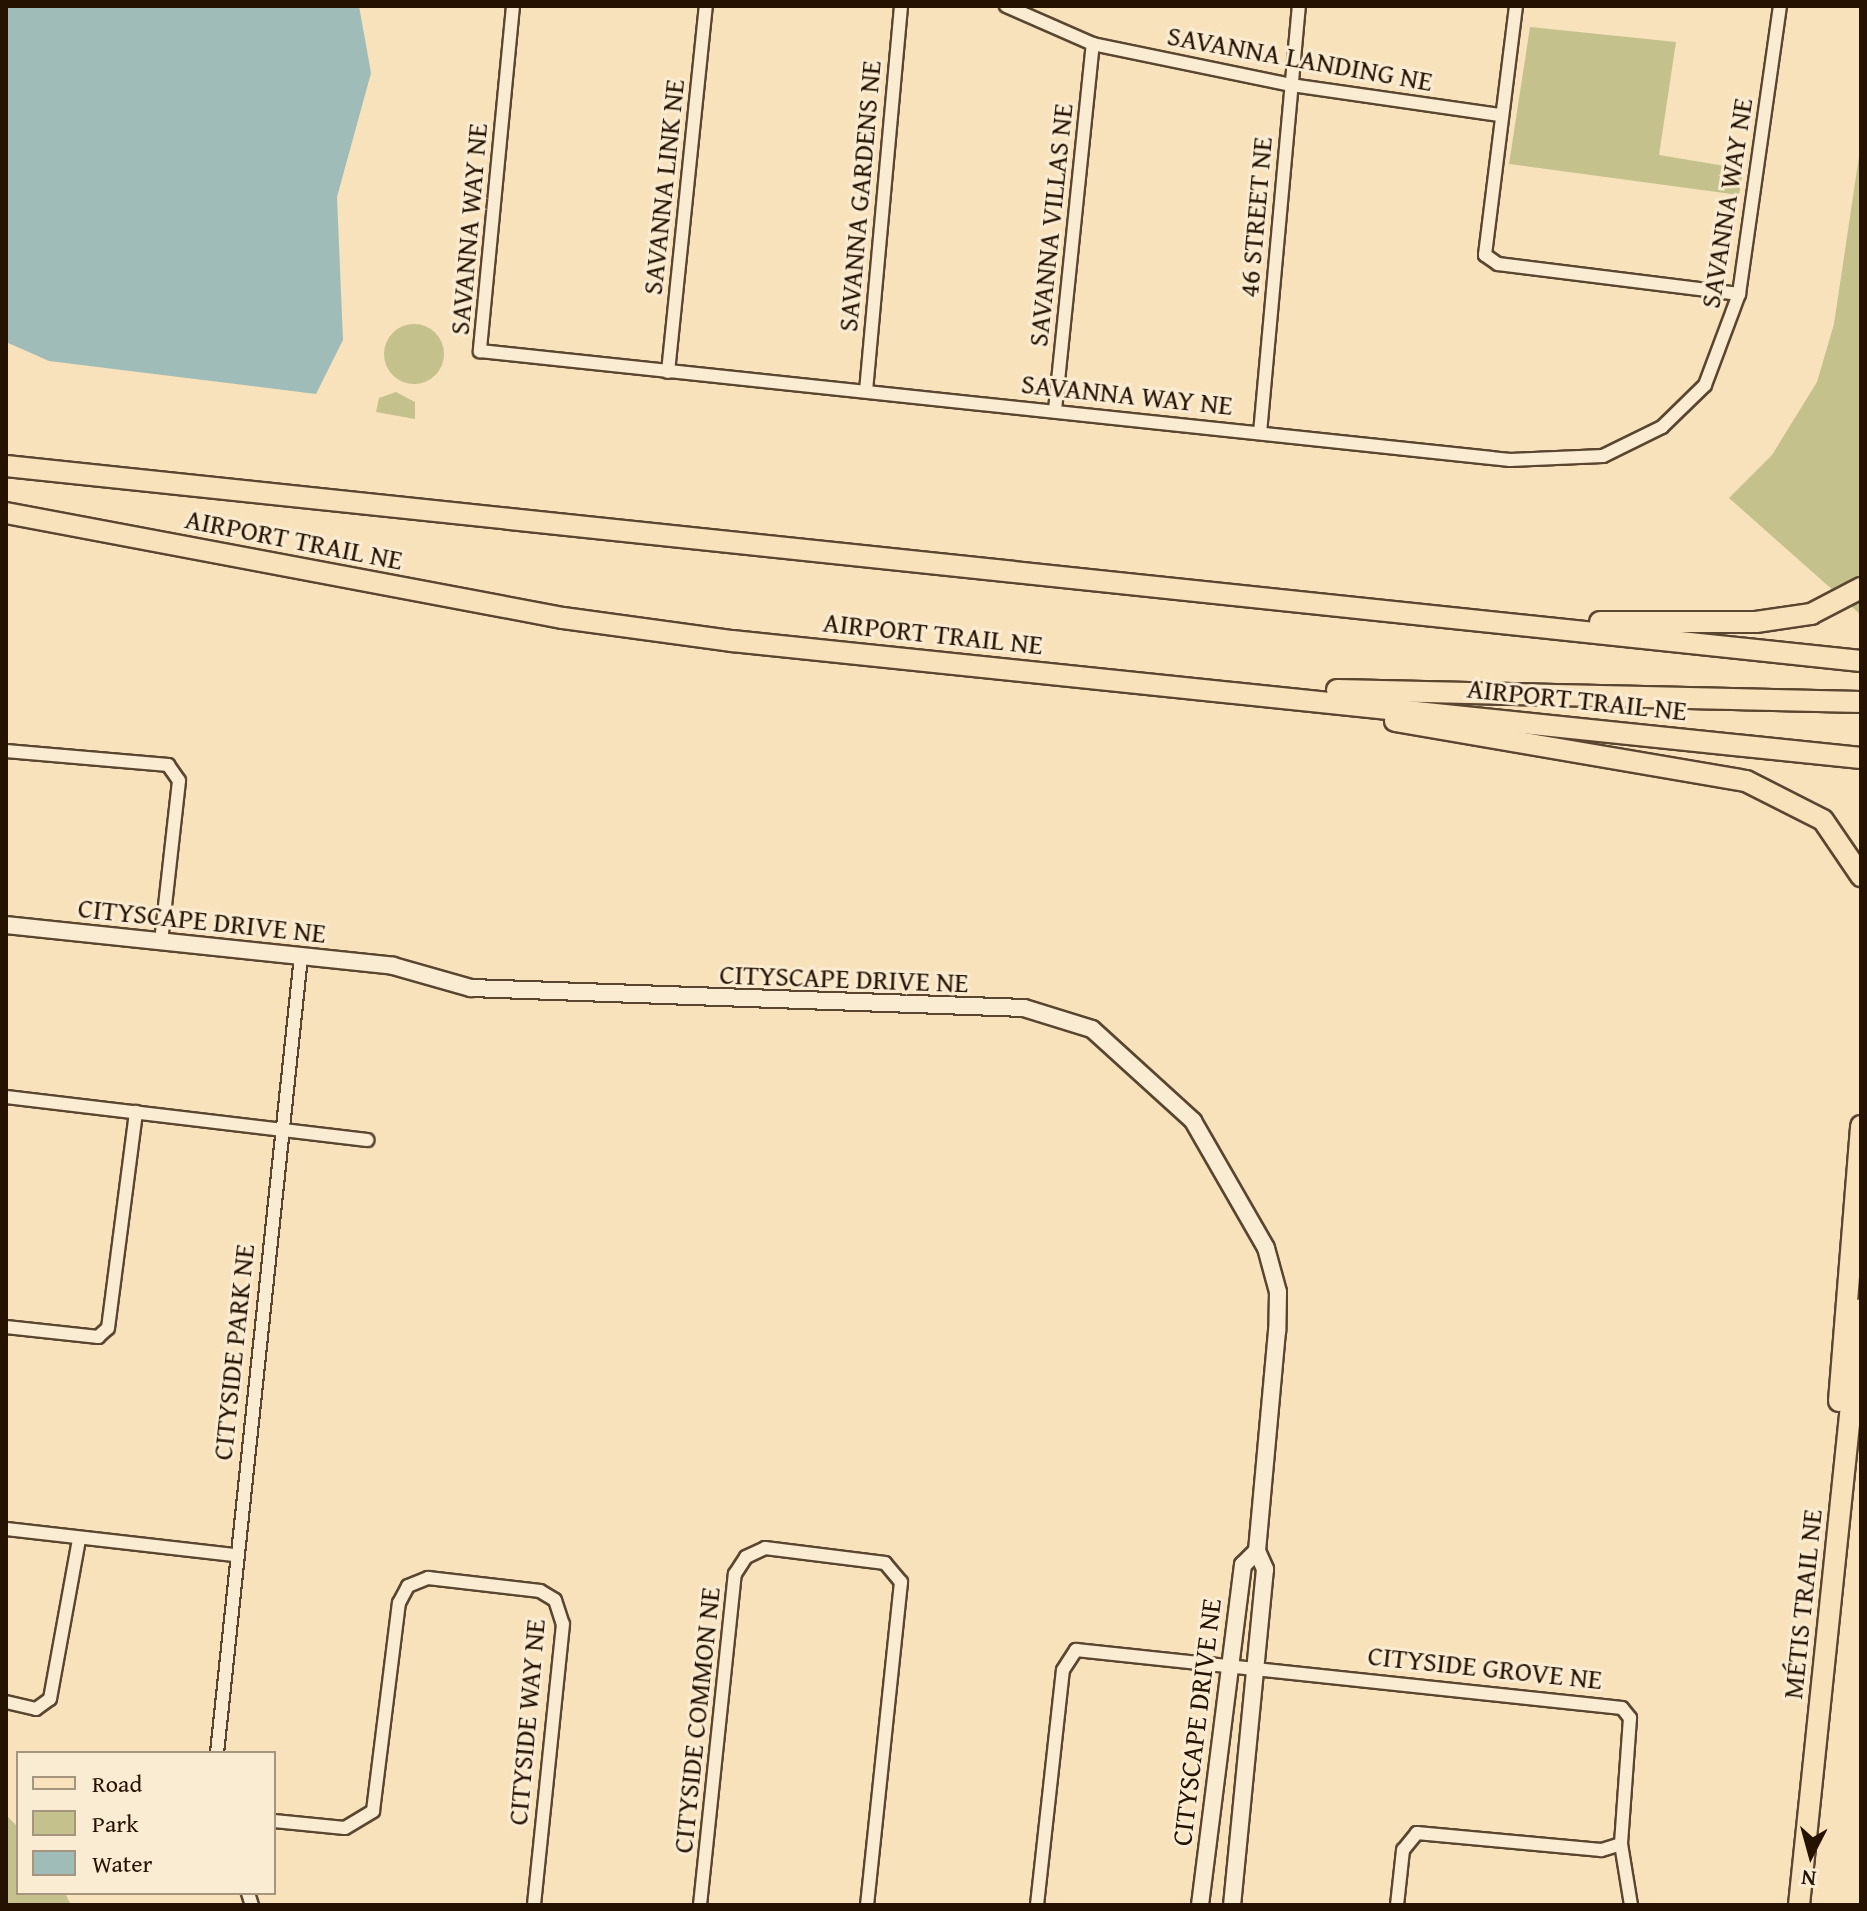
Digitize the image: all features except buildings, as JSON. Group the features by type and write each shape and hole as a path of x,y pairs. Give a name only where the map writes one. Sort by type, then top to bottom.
{"main road":[{"name":"AIRPORT TRAIL NE","path":"6,466 679,543 1531,624 1861,661"},
{"name":"AIRPORT TRAIL NE","path":"6,513 563,618 1861,758"},
{"path":"1531,624 1756,622 1811,614 1861,588"},
{"path":"1189,687 1861,702"},
{"path":"1189,687 1746,781 1823,820 1861,876"},
{"path":"1825,1655 1861,1126"},
{"name":"MÉTIS TRAIL NE","path":"1799,1905 1861,1309"}],"street":[{"name":"SAVANNA WAY NE","path":"513,6 480,351 1510,460 1603,456 1662,427 1705,385 1739,294 1780,6"},
{"name":"SAVANNA LINK NE","path":"668,372 706,6"},
{"name":"SAVANNA GARDENS NE","path":"866,391 901,6"},
{"name":"SAVANNA LANDING NE","path":"1006,6 1093,44 1291,85 1499,115"},
{"name":"46 STREET NE","path":"1260,433 1299,6"},
{"path":"1516,6 1499,115 1485,255 1498,264 1739,294"},
{"name":"SAVANNA VILLAS NE","path":"1055,410 1093,44"},
{"path":"6,751 168,765 179,781 161,941"},
{"name":"CITYSCAPE DRIVE NE","path":"6,925 393,966 471,988 1024,1008 1092,1029 1193,1121 1266,1248 1278,1305 1257,1551 1265,1569 1232,1905"},
{"name":"CITYSIDE PARK NE","path":"217,1751 235,1555 301,956"},
{"path":"6,1097 367,1140"},
{"path":"6,1327 98,1337 108,1328 136,1112"},
{"path":"6,1529 235,1555"},
{"path":"6,1702 36,1709 50,1699 79,1539"},
{"name":"CITYSIDE COMMON NE","path":"700,1905 735,1574 746,1557 765,1548 885,1563 901,1582 867,1905"},
{"name":"CITYSCAPE DRIVE NE","path":"1200,1905 1243,1565 1257,1551"},
{"name":"CITYSIDE WAY NE","path":"276,1821 345,1828 373,1811 399,1603 408,1586 428,1578 540,1591 555,1600 563,1624 534,1905"},
{"name":"CITYSIDE GROVE NE","path":"1037,1905 1068,1655 1087,1649 1229,1662 1622,1708 1630,1718 1621,1844 1631,1905"},
{"path":"1397,1905 1403,1850 1417,1833 1601,1850 1621,1844"}],"green space":[{"path":"1530,27 1676,42 1659,155 1743,169 1739,195 1509,164"},
{"path":"1861,143 1861,615 1729,498 1772,455 1817,382 1834,324"},
{"path":"414,324 425,326 435,333 442,343 442,365 435,375 425,382 414,384 403,382 393,375 386,365 384,354 386,343 393,333 403,326"},
{"path":"396,392 415,402 415,419 376,412 379,398"},
{"path":"6,1815 16,1825 16,1895 66,1895 71,1905 6,1905"}],"water":[{"path":"6,6 359,6 371,73 337,197 343,340 316,394 49,361 6,342"}]}
